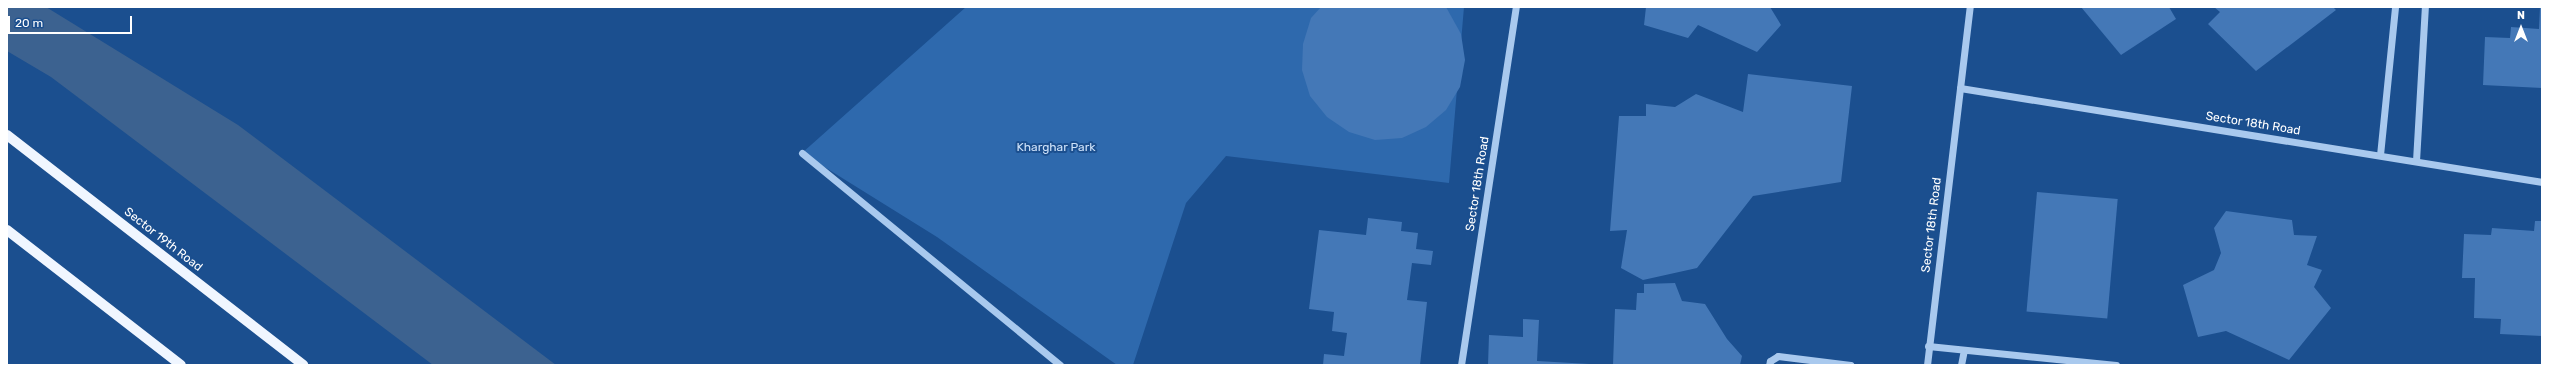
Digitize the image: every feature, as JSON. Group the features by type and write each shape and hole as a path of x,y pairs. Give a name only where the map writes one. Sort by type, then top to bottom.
{"main road":[{"name":"Sector 19th Road","path":"7,135 303,365"},
{"path":"7,230 181,365"}],"street":[{"name":"Sector 18th Road","path":"1461,365 1516,7"},
{"name":"Sector 18th Road","path":"1927,365 1928,346 1970,7"},
{"path":"2380,155 2395,7"},
{"path":"2416,162 2425,7"},
{"name":"Sector 18th Road","path":"1960,88 2542,182"},
{"path":"802,153 1060,365"},
{"path":"1928,346 2116,365"},
{"path":"1961,365 1964,350"},
{"path":"1769,365 1770,360 1778,356 1850,365"}],"green space":[{"name":"Kharghar Park","path":"966,7 1464,7 1449,183 1226,156 1186,203 1133,365 1117,365 937,237 802,153"}],"shaded area":[{"path":"7,7 46,7 238,125 556,365 433,365 51,77 7,51"}],"building":[{"path":"1321,7 1446,7 1461,34 1465,60 1460,87 1446,110 1426,127 1402,138 1375,140 1349,132 1327,117 1310,96 1302,70 1303,44 1311,18"},
{"path":"1646,7 1770,7 1781,25 1757,52 1698,25 1688,38 1644,25"},
{"path":"2081,7 2169,7 2176,19 2121,55"},
{"path":"2214,7 2333,7 2336,10 2256,71 2208,24 2220,12"},
{"path":"2540,7 2542,7 2542,88 2483,85 2485,37 2510,38 2511,27 2539,29"},
{"path":"1748,74 1852,86 1841,182 1753,196 1697,268 1643,280 1621,268 1627,230 1610,231 1619,116 1646,116 1646,104 1675,107 1696,94 1743,112"},
{"path":"2037,192 2118,199 2107,319 2027,312"},
{"path":"2226,211 2292,220 2294,235 2317,236 2307,265 2322,270 2314,287 2331,308 2289,360 2226,331 2198,337 2183,285 2214,270 2221,253 2214,228"},
{"path":"1368,218 1402,222 1401,231 1418,233 1416,249 1433,251 1431,265 1412,263 1407,300 1427,302 1420,365 1323,365 1324,354 1344,356 1347,333 1332,331 1334,312 1309,309 1319,230 1366,235"},
{"path":"2535,221 2542,221 2542,336 2500,334 2501,319 2474,318 2475,278 2462,278 2464,234 2491,235 2492,228 2534,231"},
{"path":"1675,283 1682,301 1705,304 1727,339 1742,356 1740,365 1613,365 1615,309 1636,310 1637,293 1644,293 1644,284"},
{"path":"1523,319 1539,320 1537,361 1607,365 1488,365 1489,335 1523,337"}]}
